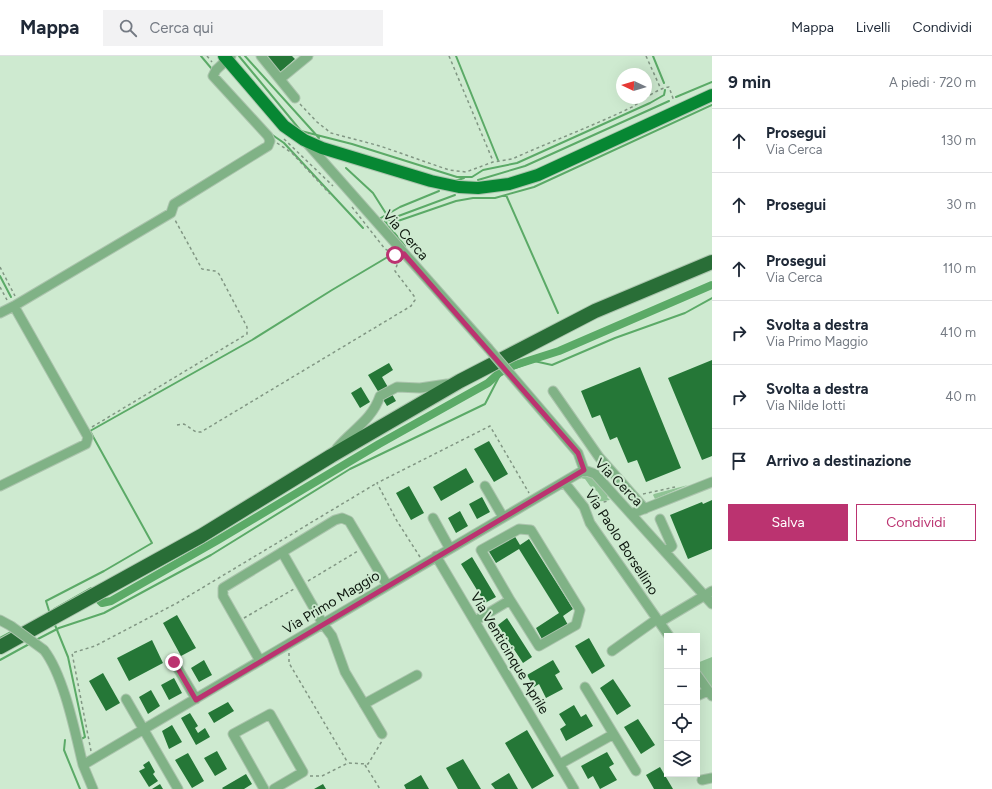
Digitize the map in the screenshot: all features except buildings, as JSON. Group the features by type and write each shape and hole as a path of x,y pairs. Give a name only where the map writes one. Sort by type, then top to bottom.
{"highway":[{"path":"0,647 201,536 331,456 460,381 594,311 712,262"}],"main road":[{"path":"227,57 284,126 304,140 322,148 431,181 459,187 478,188 501,185 538,175 712,95"}],"street":[{"path":"261,56 295,98"},
{"path":"280,79 308,56"},
{"path":"0,314 171,213 174,204 265,149 270,141 263,131 215,80 213,74 227,57"},
{"name":"Via Cerca","path":"304,140 488,348 578,453 584,470 595,474 665,552 709,594 712,604"},
{"path":"0,486 86,444 88,437 15,306"},
{"path":"331,456 341,444 369,417 377,406 380,396 397,387 436,387 460,381"},
{"path":"553,391 606,465 645,509"},
{"path":"595,474 606,465"},
{"name":"Via Primo Maggio","path":"83,765 196,700 424,563 584,470"},
{"name":"Via Paolo Borsellino","path":"564,482 584,507 590,523 667,633"},
{"path":"631,514 712,482"},
{"path":"485,486 503,517"},
{"path":"260,661 223,596 223,588 335,520 342,518 349,521 387,585"},
{"path":"433,518 450,549"},
{"path":"660,519 672,546 665,552"},
{"path":"519,529 531,530 580,610 576,624 539,646 510,600 481,550 519,529"},
{"path":"282,552 323,624 332,636 345,672 382,734"},
{"name":"Via Venticinque Aprile","path":"436,556 574,789"},
{"path":"612,651 658,621 709,594"},
{"path":"475,621 510,600"},
{"path":"0,620 11,626 44,650 51,661 67,703 83,765 93,789"},
{"path":"174,662 196,700"},
{"path":"364,704 417,675"},
{"path":"700,679 710,694 700,696"},
{"path":"585,688 612,735 636,771"},
{"path":"126,699 178,789"},
{"path":"264,789 233,734 270,714 303,772 274,789"},
{"path":"560,764 612,735"},
{"path":"702,780 712,778"}],"path":[{"path":"207,56 218,68"},
{"path":"448,56 493,162"},
{"path":"646,56 657,84 661,88"},
{"path":"295,98 316,122 331,133 380,146 449,170 466,172 493,162 512,159 632,106 653,95 661,88 669,87 672,94"},
{"path":"280,136 338,191"},
{"path":"270,141 279,144 292,153 330,194"},
{"path":"351,206 385,250 404,261"},
{"path":"86,431 247,334 247,327 219,274 215,271 202,269 171,213"},
{"path":"177,426 184,424 196,432 201,432 411,306 416,300 395,271 396,264 400,259"},
{"path":"0,267 15,306"},
{"path":"0,287 15,306"},
{"path":"93,759 72,653 95,646 177,602 377,483 490,426 533,500"},
{"path":"377,483 397,521 424,563"},
{"path":"633,496 679,486"},
{"path":"584,507 618,499"},
{"path":"285,647 289,653 289,662 348,763"},
{"path":"303,772 308,775 320,777 348,763 365,764 370,762 382,743 382,734"},
{"path":"365,764 380,789"}],"green space":[{"path":"585,475 592,477 610,500 596,502 600,498 598,492 590,486 585,479 580,478"},
{"path":"688,485 655,499 653,495 654,494"},
{"path":"712,657 712,691 700,673 700,662"}],"waterway":[{"path":"201,56 211,68"},
{"path":"239,56 301,131 352,144 457,177 472,177 483,170 517,163 650,103 664,95 665,90"},
{"path":"245,56 319,138"},
{"path":"456,56 498,160"},
{"path":"653,56 664,83"},
{"path":"676,97 712,82"},
{"path":"478,180 525,166 669,101"},
{"path":"346,168 373,193 392,223 456,201 473,198 495,198 534,187 712,105"},
{"path":"271,134 284,143 363,228"},
{"path":"455,181 464,178"},
{"path":"379,219 400,207 439,191"},
{"path":"405,246 385,221 455,195"},
{"path":"506,195 558,313"},
{"path":"50,614 46,601 104,571 152,543 90,431 252,340 391,255"},
{"path":"0,276 11,297"},
{"path":"100,601 102,603 111,601 218,540 379,444 488,383 499,373 512,366 559,351 712,285"},
{"path":"510,370 534,361 552,365 615,338 685,313 712,298"},
{"path":"36,640 59,628 104,613 211,555 350,469 485,404 500,375 506,372"},
{"path":"54,609 91,588 93,591"},
{"path":"55,625 68,657 85,737 81,739"},
{"path":"0,638 13,631"},
{"path":"0,660 31,643"},
{"path":"65,740 64,750 80,789"}],"route":[{"path":"174,662 196,700 436,556 584,470 581,457 578,453 448,302 404,254 400,259 395,255"}]}
